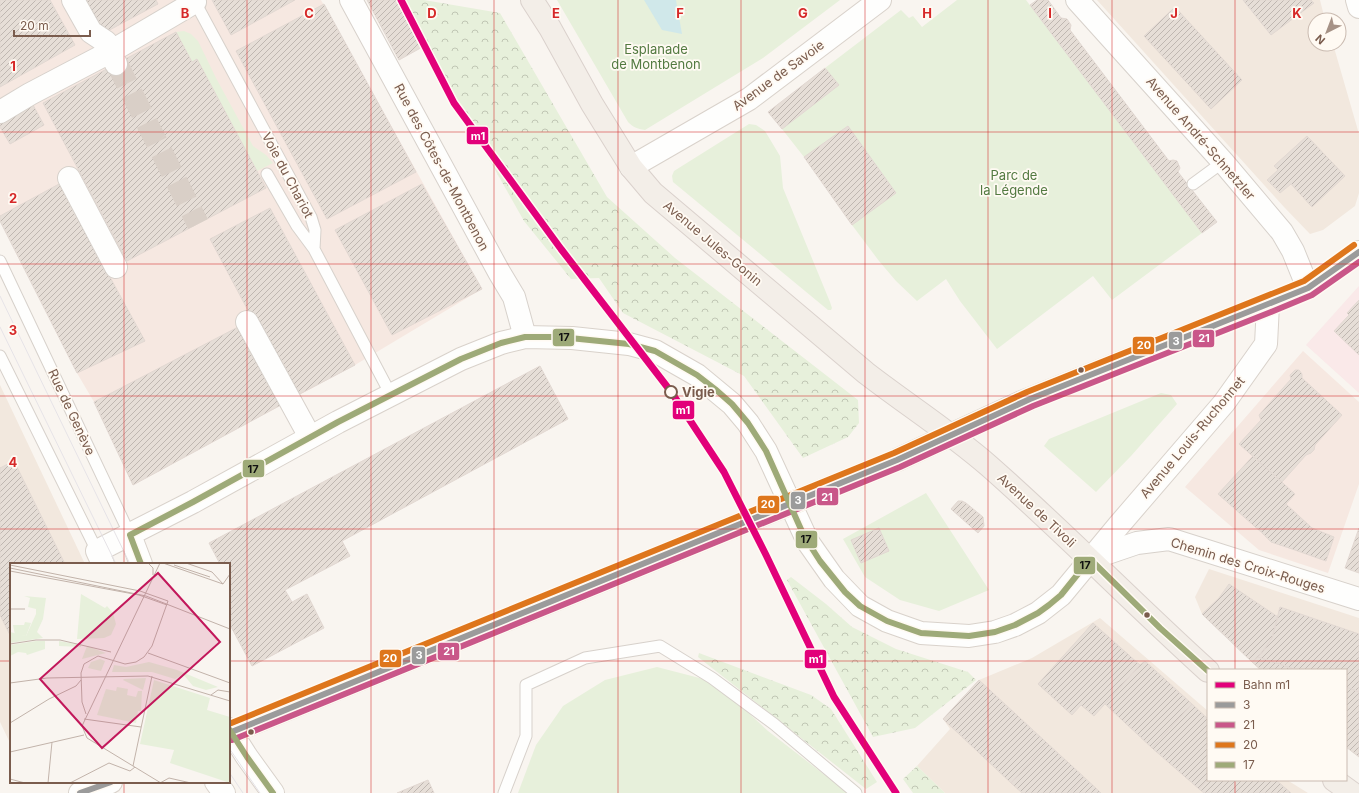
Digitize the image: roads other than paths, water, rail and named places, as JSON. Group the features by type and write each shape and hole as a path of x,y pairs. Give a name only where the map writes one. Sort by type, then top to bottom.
{"main road":[{"name":"Avenue Jules-Gonin","path":"532,0 550,28 592,104 631,167 653,193 866,373 951,435"},
{"name":"Avenue de Tivoli","path":"951,435 989,466 1090,559 1160,628 1207,670"},
{"path":"1335,781 1352,793"}],"street":[{"path":"73,0 91,32 106,42 114,58"},
{"name":"Rue des Côtes-de-Montbenon","path":"352,0 514,297 525,337"},
{"name":"Avenue de Savoie","path":"631,167 749,99 880,0"},
{"name":"Avenue André-Schnetzler","path":"1077,0 1223,162 1282,232 1293,250 1308,288"},
{"path":"1357,0 1359,7"},
{"path":"0,112 32,99 114,58 194,1"},
{"path":"69,178 116,267"},
{"path":"230,734 897,460 1030,399 1308,288 1359,252"},
{"name":"Avenue Louis-Ruchonnet","path":"100,557 130,535 310,437 461,359 501,343 525,337 566,338 629,344 655,351 697,375 732,404 748,423 766,451 804,536 820,562 845,592 860,606 887,621 921,633 969,636 995,632 1015,625 1038,613 1065,591 1090,559 1224,403 1266,344 1268,305"},
{"path":"247,322 310,437"},
{"name":"Rue de Genève","path":"130,535 141,563"},
{"name":"Chemin des Croix-Rouges","path":"1090,559 1137,543 1169,539 1359,599"},
{"path":"230,730 273,793"},
{"path":"80,793 108,783"},
{"path":"217,783 224,793"}],"lane":[{"name":"Voie du Chariot","path":"194,1 311,217 315,230 314,249"},
{"path":"1193,184 1223,162"},
{"path":"268,174 297,226 314,249 392,395"},
{"name":"Rue de Genève","path":"0,261 130,535"},
{"path":"0,356 100,557"},
{"path":"504,793 526,736 526,685 585,658 660,646 712,678 774,724 856,793"}],"water":[{"path":"644,0 676,0 682,34 662,30"}],"tunnel":[{"path":"117,64 198,224"}],"tram line":[{"path":"0,296 130,563"},
{"path":"0,327 116,563"},
{"path":"230,749 260,793"},
{"path":"230,774 243,793"}],"rail line":[{"name":"m1","path":"401,0 454,103 561,249 672,393 724,472 766,555 834,697 896,793"}],"place":[{"name":"Vigie","path":"671,392"}],"park label":[{"name":"Esplanade de Montbenon","path":"656,56"},
{"name":"Parc de la Légende","path":"1014,182"}]}
